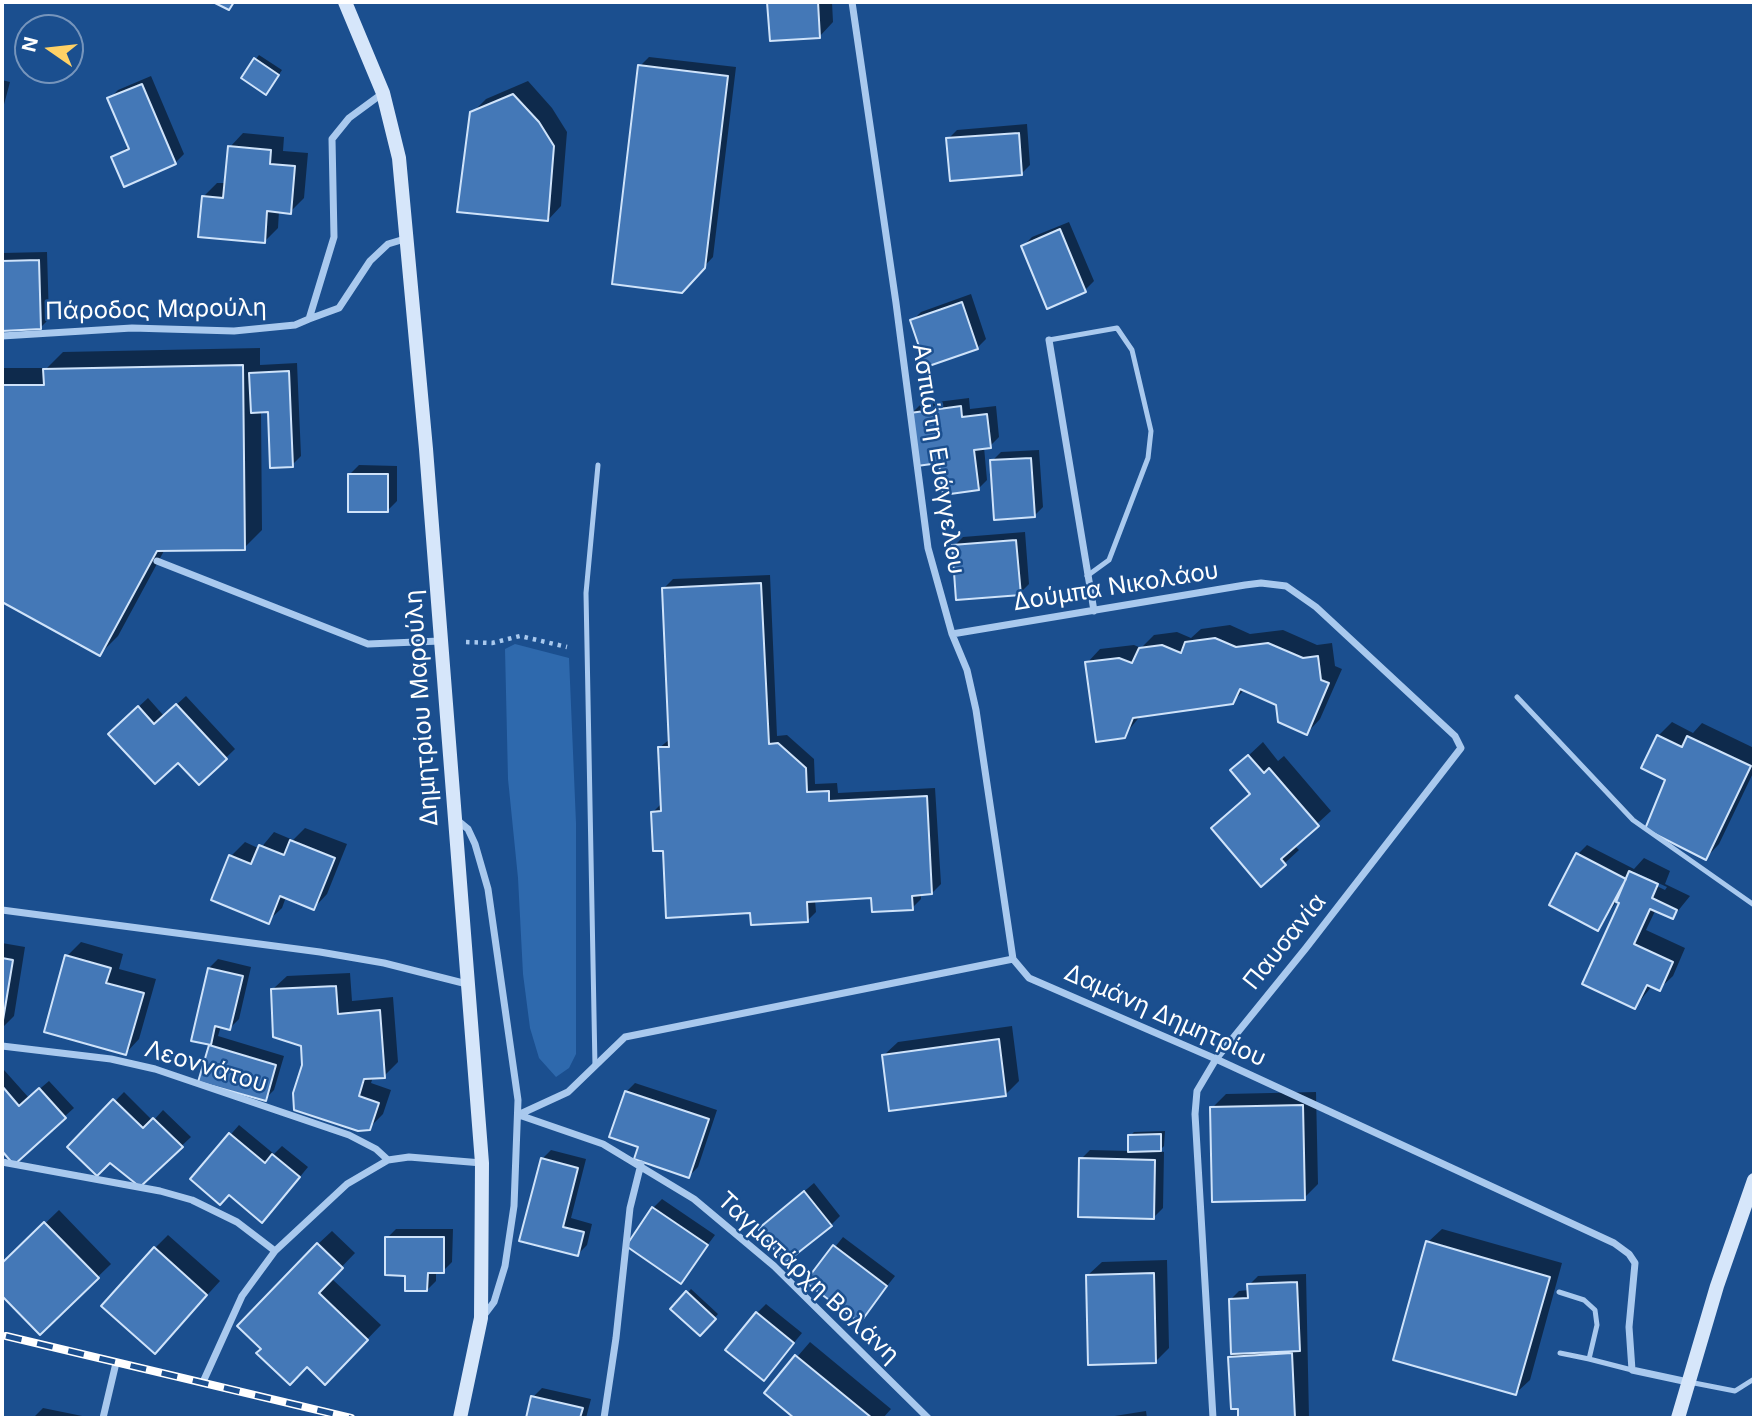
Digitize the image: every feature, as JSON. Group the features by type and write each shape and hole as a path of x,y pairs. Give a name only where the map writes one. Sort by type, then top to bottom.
{"main road":[{"name":"Δημητρίου Μαρούλη","path":"345,2 383,93 399,158 408,237 482,1163 481,1318 460,1418"},
{"path":"1678,1418 1750,1205 1754,1180"}],"street":[{"name":"Ασπιώτη Ευάγγελου","path":"852,2 928,548 952,634 967,670 981,734 1013,959"},
{"path":"309,319 334,237 332,139 349,118 383,93"},
{"name":"Πάροδος Μαρούλη","path":"2,336 118,329 234,331 295,325 338,308 379,251 394,241 408,237"},
{"path":"1049,340 1094,611"},
{"path":"157,561 368,644 440,641"},
{"name":"Δούμπα Νικολάου","path":"952,634 1261,583 1286,586"},
{"name":"Παυσανία","path":"1213,1418 1195,1102 1202,1079 1461,748 1455,736 1316,607 1286,586"},
{"path":"453,817 468,829 488,889 518,1115 514,1206 505,1266 494,1302 481,1318"},
{"path":"2,910 384,962 467,984"},
{"path":"518,1115 568,1092 595,1067 614,1044 631,1035 1013,959"},
{"name":"Δαμάνη Δημητρίου","path":"1013,959 1022,973 1029,978 1216,1059 1614,1243 1629,1254 1635,1263 1629,1327 1632,1370"},
{"name":"Λεοννάτου","path":"2,1046 111,1059 155,1069 349,1135 376,1149 388,1160"},
{"name":"Ταγματάρχη Βολάνη","path":"518,1115 587,1137 641,1164 694,1199 756,1249 928,1418"},
{"path":"203,1382 242,1296 275,1251 347,1184 388,1160 409,1157 482,1163"},
{"path":"2,1162 160,1191 192,1200 237,1222 275,1251"},
{"path":"604,1418 612,1376 630,1208 641,1164"},
{"path":"103,1418 116,1363"},
{"path":"1632,1370 1688,1382"}],"lane":[{"path":"1049,340 1117,328 1132,350 1151,431 1148,458 1109,560 1087,576"},
{"path":"595,1067 586,593 598,465"},
{"path":"1517,697 1633,820 1754,905"},
{"path":"1559,1292 1584,1300 1595,1310 1597,1325 1589,1359"},
{"path":"1560,1353 1632,1370"},
{"path":"1688,1382 1735,1391 1754,1379"}],"path":[{"path":"440,641 492,643 520,636 587,652"}],"shaded area":[{"path":"515,644 569,658 576,823 576,1054 569,1068 556,1077 539,1058 530,1028 523,974 518,878 508,779 505,649"}],"building":[{"path":"213,2 234,2 229,10"},
{"path":"767,2 818,2 820,38 770,41"},
{"path":"254,58 279,75 266,95 241,78"},
{"path":"638,65 728,76 705,268 682,293 612,284"},
{"path":"142,84 176,164 124,187 111,157 129,149 107,98"},
{"path":"513,94 539,122 554,146 548,221 457,212 470,112"},
{"path":"1019,133 1022,175 950,181 946,138"},
{"path":"228,146 271,150 270,164 295,166 291,214 267,211 265,243 198,237 202,196 223,198"},
{"path":"1060,229 1086,292 1047,309 1021,246"},
{"path":"39,260 41,329 2,331 2,261"},
{"path":"962,302 978,349 926,367 910,320"},
{"path":"243,365 245,550 157,551 100,656 2,602 2,385 44,385 43,369"},
{"path":"289,371 293,467 270,468 268,412 251,413 249,373"},
{"path":"961,406 962,417 987,414 991,448 974,450 979,490 943,495 939,463 917,466 910,413"},
{"path":"1031,458 1035,517 994,520 990,460"},
{"path":"348,474 388,474 388,512 348,512"},
{"path":"1016,540 1021,595 956,600 952,545"},
{"path":"761,583 769,744 778,743 806,768 807,792 829,791 829,801 927,796 932,894 912,896 913,910 872,912 871,898 807,902 808,922 751,925 750,913 666,918 663,851 653,851 651,812 661,811 658,747 669,747 662,588"},
{"path":"1215,638 1236,647 1268,643 1303,658 1318,656 1321,680 1329,683 1307,735 1278,722 1276,705 1240,689 1233,704 1133,718 1125,738 1096,742 1085,662 1119,658 1132,663 1139,648 1162,645 1181,653 1185,642"},
{"path":"176,704 227,759 199,785 178,763 155,784 108,734 138,706 154,724"},
{"path":"1657,735 1682,747 1687,736 1751,766 1706,860 1645,829 1665,780 1641,768"},
{"path":"1248,755 1264,773 1269,768 1319,826 1281,859 1286,865 1261,887 1211,828 1250,794 1230,770"},
{"path":"290,840 335,858 314,910 280,896 269,924 211,900 229,855 251,864 259,845 284,855"},
{"path":"1576,853 1626,879 1598,931 1549,905"},
{"path":"1629,871 1658,884 1652,898 1677,910 1673,919 1650,909 1634,944 1673,962 1660,991 1647,985 1635,1009 1582,984 1619,903 1616,902"},
{"path":"65,955 111,968 106,983 144,993 126,1055 44,1032"},
{"path":"2,958 13,960 2,1026"},
{"path":"208,968 243,976 230,1030 215,1026 211,1045 191,1041"},
{"path":"336,986 338,1014 380,1010 385,1078 364,1079 359,1096 379,1103 370,1130 358,1131 294,1110 293,1093 302,1065 301,1046 273,1037 271,989"},
{"path":"999,1039 1006,1096 889,1111 882,1055"},
{"path":"209,1045 276,1065 266,1101 198,1082"},
{"path":"2,1086 19,1106 39,1088 66,1118 14,1165 2,1151"},
{"path":"625,1091 709,1119 689,1178 634,1159 638,1147 609,1137"},
{"path":"113,1099 143,1128 153,1118 183,1147 140,1187 110,1163 97,1176 67,1147"},
{"path":"1303,1105 1305,1200 1212,1202 1210,1107"},
{"path":"229,1133 265,1163 272,1154 300,1177 262,1223 229,1195 220,1205 190,1179"},
{"path":"1161,1134 1161,1151 1128,1152 1128,1135"},
{"path":"541,1158 578,1168 563,1227 584,1232 578,1256 519,1241"},
{"path":"1079,1158 1155,1160 1154,1219 1078,1217"},
{"path":"804,1191 832,1226 785,1263 758,1229"},
{"path":"652,1207 708,1245 681,1284 626,1246"},
{"path":"44,1222 99,1278 40,1335 2,1296 2,1263"},
{"path":"385,1237 444,1237 444,1273 428,1273 427,1291 405,1291 405,1276 385,1275"},
{"path":"1426,1241 1550,1277 1516,1395 1393,1360"},
{"path":"317,1243 343,1268 319,1293 368,1340 325,1385 307,1367 290,1385 256,1353 261,1349 237,1326"},
{"path":"833,1245 887,1286 860,1323 805,1282"},
{"path":"154,1247 207,1295 155,1354 101,1306"},
{"path":"1154,1273 1156,1363 1088,1365 1086,1275"},
{"path":"1297,1282 1300,1351 1231,1354 1229,1299 1248,1298 1247,1284"},
{"path":"686,1291 716,1319 700,1336 670,1309"},
{"path":"756,1312 794,1343 764,1381 725,1350"},
{"path":"1292,1353 1295,1418 1238,1418 1238,1409 1231,1409 1228,1357"},
{"path":"795,1355 872,1418 794,1418 764,1393"},
{"path":"531,1396 583,1408 580,1418 526,1418"}],"railway":[{"path":"6,1336 351,1418"}]}
